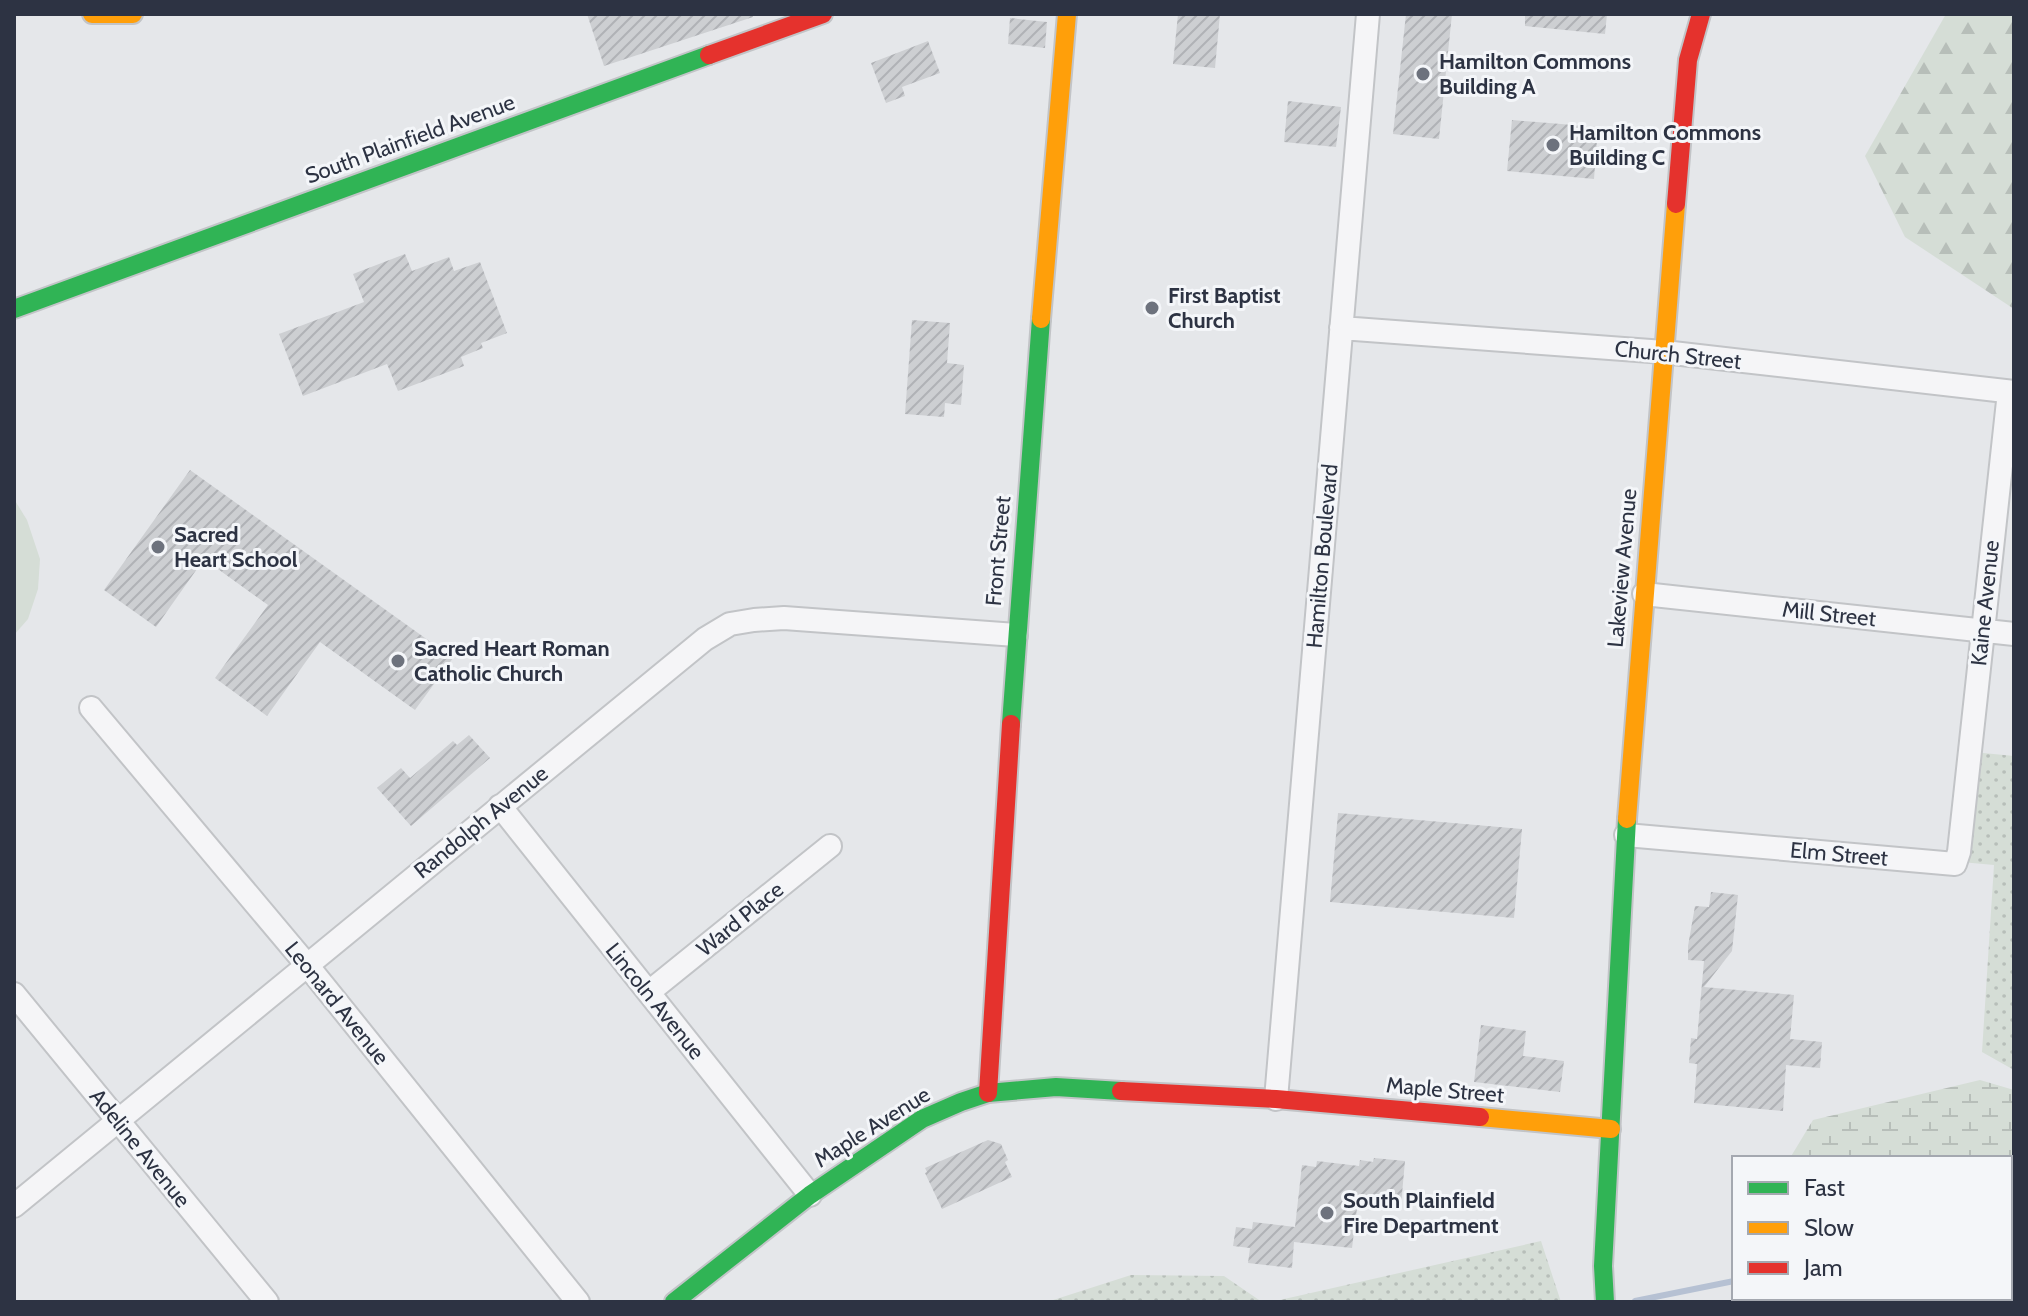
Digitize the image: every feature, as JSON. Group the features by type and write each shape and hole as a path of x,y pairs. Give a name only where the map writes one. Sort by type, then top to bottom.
{"street":[{"path":"92,14 133,14"},
{"name":"South Plainfield Avenue","path":"14,309 823,14"},
{"name":"Front Street","path":"988,1093 1016,635 1067,14"},
{"name":"Hamilton Boulevard","path":"1276,1099 1368,14"},
{"name":"Lakeview Avenue","path":"1605,1302 1603,1266 1626,835 1688,60 1701,14"},
{"name":"Church Street","path":"1341,328 1664,352 2012,392"},
{"name":"Kaine Avenue","path":"1968,767 2012,392"},
{"name":"Mill Street","path":"1644,594 2014,634"},
{"name":"Randolph Avenue","path":"14,1206 705,639 730,624 784,618 1016,635"},
{"name":"Leonard Avenue","path":"91,708 307,965 578,1302"},
{"name":"Elm Street","path":"1626,835 1955,864 1968,767"},
{"name":"Lincoln Avenue","path":"500,806 810,1195"},
{"name":"Ward Place","path":"649,992 830,846"},
{"name":"Adeline Avenue","path":"14,994 267,1302"},
{"name":"Maple Avenue","path":"674,1302 810,1195 922,1119 961,1102 988,1093 1056,1087 1276,1099"},
{"name":"Maple Street","path":"1276,1099 1611,1129"}],"green space":[{"path":"1946,14 2014,14 2014,309 1905,237 1865,156"},
{"path":"14,499 27,520 40,559 38,589 28,619 14,635"},
{"path":"1973,752 2014,756 2014,1070 1982,1052 1994,865 1961,862"},
{"path":"1980,1080 2014,1090 2014,1302 1794,1302 2012,1300 2012,1156 1791,1156 1813,1120"},
{"path":"1541,1241 1561,1302 1271,1302"},
{"path":"1131,1275 1224,1276 1262,1302 1047,1302"}],"building":[{"path":"587,14 752,14 753,17 604,66"},
{"path":"1178,14 1220,14 1215,68 1173,64"},
{"name":"Hamilton Commons Building A","path":"1406,14 1452,14 1439,139 1393,134"},
{"path":"1525,14 1607,14 1605,34 1525,26"},
{"path":"1010,18 1047,22 1045,48 1008,44"},
{"path":"928,41 940,73 902,87 905,96 886,103 871,63"},
{"path":"1288,101 1341,107 1336,147 1284,142"},
{"name":"Hamilton Commons Building C","path":"1512,120 1598,127 1594,179 1507,171"},
{"path":"405,254 412,271 449,257 454,271 480,262 507,333 481,343 483,348 461,357 464,366 398,391 387,364 303,396 279,334 364,302 353,274"},
{"path":"912,320 950,323 947,363 964,365 961,405 945,403 944,417 905,414"},
{"path":"190,470 453,658 415,710 320,642 267,716 215,678 268,605 204,559 156,627 104,590"},
{"path":"469,735 490,758 411,826 377,788 401,768 410,778 453,741 457,745"},
{"path":"1338,813 1522,829 1514,918 1330,902"},
{"path":"1711,892 1738,895 1732,951 1704,987 1794,995 1790,1039 1822,1042 1820,1068 1786,1065 1783,1111 1694,1103 1697,1064 1689,1063 1691,1038 1697,1039 1704,961 1688,960 1688,946 1695,906 1709,907"},
{"path":"1481,1025 1526,1031 1523,1056 1564,1061 1560,1092 1474,1082"},
{"path":"988,1140 1001,1144 1012,1177 942,1209 925,1168"},
{"name":"South Plainfield Fire Department","path":"1374,1158 1405,1161 1401,1205 1358,1200 1352,1248 1294,1242 1292,1268 1248,1263 1250,1248 1233,1246 1236,1227 1252,1229 1253,1222 1295,1227 1302,1165 1316,1167 1317,1161 1359,1166 1360,1160 1373,1162"}],"waterway":[{"path":"1635,1301 1732,1281"}],"traffic: fast":[{"path":"14,309 709,55"},
{"path":"1011,724 1041,319"},
{"path":"1605,1302 1603,1266 1627,819"},
{"path":"674,1302 810,1195 922,1119 988,1093 1056,1087 1121,1091"}],"traffic: slow":[{"path":"92,14 133,14"},
{"path":"1041,319 1067,14"},
{"path":"1627,819 1676,204"},
{"path":"1480,1117 1611,1129"}],"traffic: jam":[{"path":"709,55 823,14"},
{"path":"1676,204 1688,60 1701,14"},
{"path":"988,1093 1011,724"},
{"path":"1121,1091 1276,1099 1480,1117"}],"place":[{"name":"Hamilton Commons Building A","path":"1423,74"},
{"name":"Hamilton Commons Building C","path":"1553,145"},
{"name":"First Baptist Church","path":"1152,308"},
{"name":"Sacred Heart School","path":"158,547"},
{"name":"Sacred Heart Roman Catholic Church","path":"398,661"},
{"name":"South Plainfield Fire Department","path":"1327,1213"}]}
